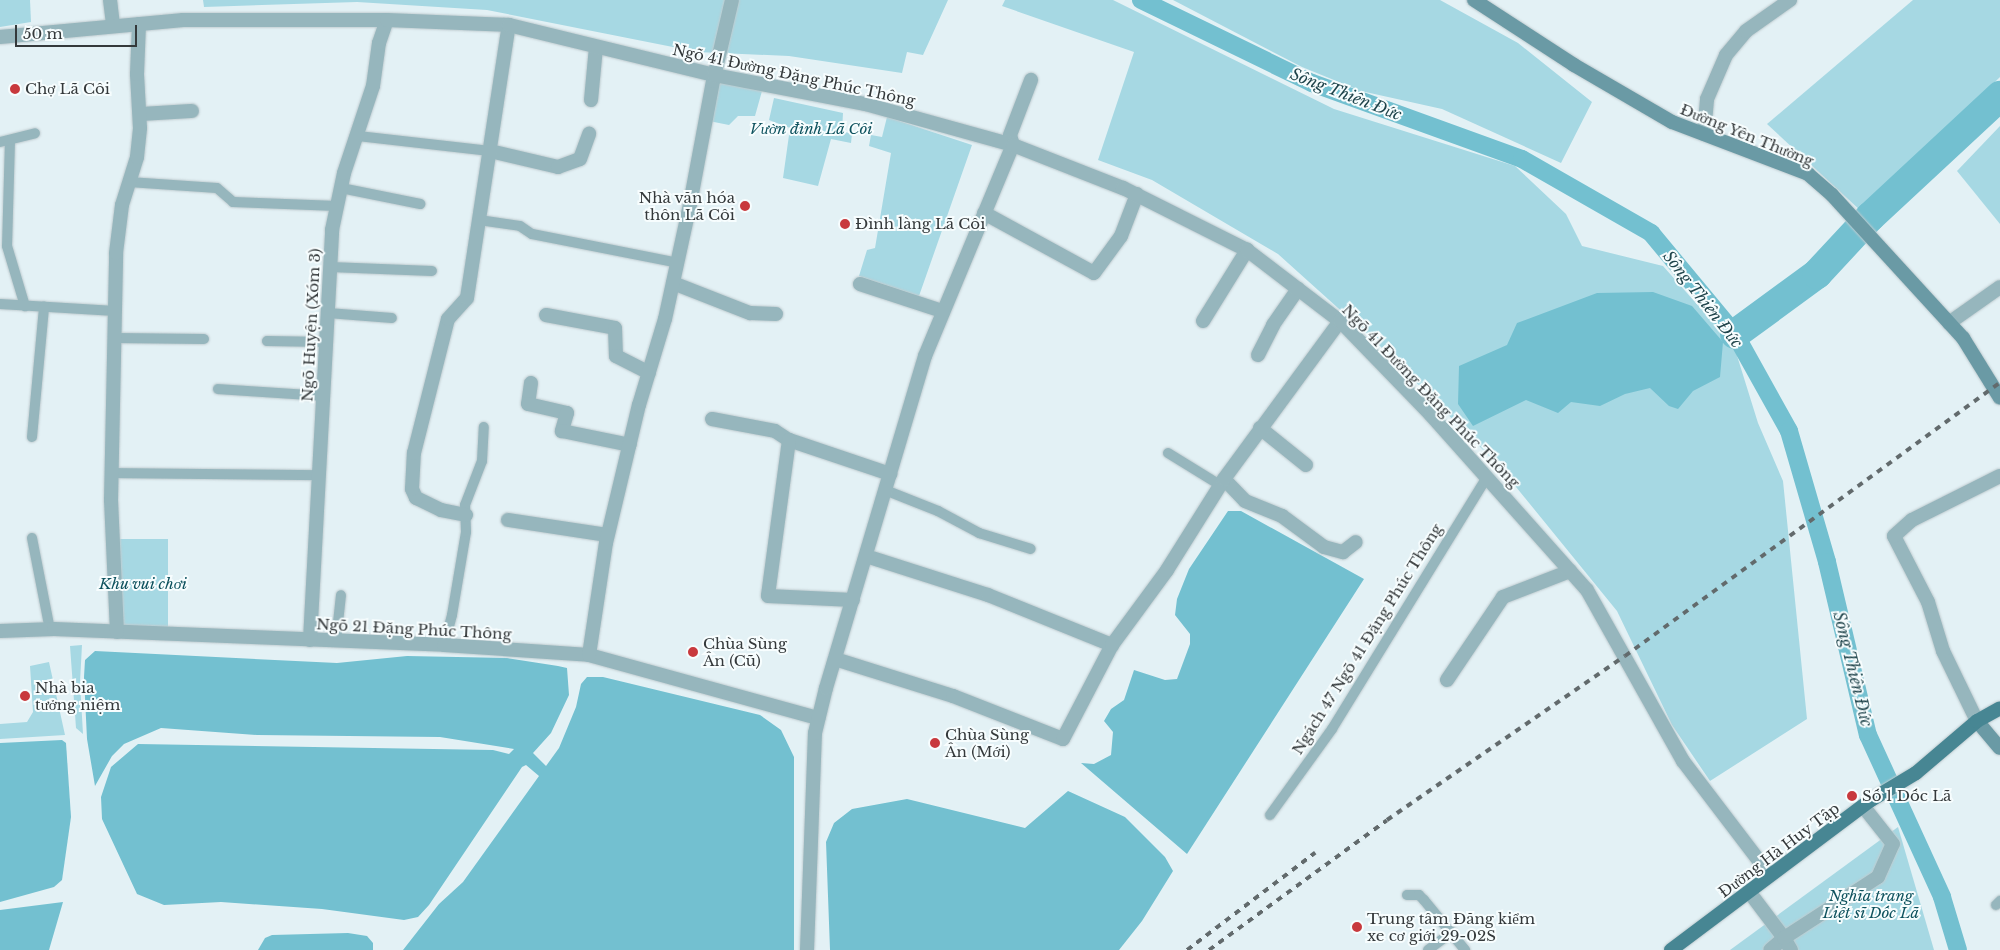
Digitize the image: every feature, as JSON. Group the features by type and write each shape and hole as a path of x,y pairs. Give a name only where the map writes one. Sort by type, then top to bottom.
{"main road":[{"name":"Đường Yên Thường","path":"1474,0 1574,65 1672,122 1808,174 1854,219 1963,338 2000,398"},
{"name":"Đường Hà Huy Tập","path":"1671,950 1750,893 1770,875 1867,803 1916,773 1977,721 2000,708"},
{"path":"1977,721 2000,748"}],"street":[{"path":"110,0 113,26"},
{"path":"589,655 607,535 678,263 714,75 732,0"},
{"path":"1704,134 1707,99 1726,55 1746,31 1790,0"},
{"name":"Ngõ 41 Đường Đặng Phúc Thông","path":"0,36 139,24 279,18 387,20 509,26 714,75 865,104 1013,145 1137,194 1247,250 1340,321 1487,477 1587,590 1683,761 1770,875"},
{"name":"Ngõ Huyện (Xóm 3)","path":"310,640 330,267 337,206 358,136 387,20"},
{"path":"117,632 112,474 116,253 122,205 137,157 140,114 137,74 139,24"},
{"path":"466,515 426,505 416,498 412,489 419,430 434,382 448,319 468,298 509,26"},
{"path":"591,100 596,47"},
{"path":"807,950 815,732 818,718 925,356 942,311 1013,145 1011,132 1031,80"},
{"path":"140,114 192,111"},
{"path":"490,151 558,167 580,159 590,134"},
{"path":"984,213 1094,273 1121,236 1137,194"},
{"path":"1203,321 1247,250"},
{"path":"673,283 750,313 776,314"},
{"path":"860,284 942,311"},
{"path":"1949,323 2000,287"},
{"path":"1258,355 1273,325 1298,289"},
{"path":"546,315 615,328 616,356 649,372"},
{"path":"835,659 953,696 1062,739 1112,645 1167,570 1222,482 1260,428 1340,321"},
{"path":"531,383 528,404 567,413 562,431 630,445"},
{"path":"712,419 775,431 789,440 890,474"},
{"path":"1260,428 1306,465"},
{"path":"789,440 768,596 853,600"},
{"path":"1977,721 1943,651 1928,602 1894,536 1912,520 2000,476"},
{"path":"1222,482 1245,500 1282,516 1324,547 1344,552 1356,542"},
{"path":"508,520 607,535"},
{"path":"866,556 988,594 1112,645"},
{"path":"1447,680 1503,597 1570,571"},
{"name":"Ngõ 21 Đặng Phúc Thông","path":"0,631 117,632 444,645 589,655 818,718"},
{"path":"1770,950 1788,944 1878,877 1892,844 1867,803"},
{"path":"1750,893 1788,944"}],"lane":[{"path":"25,306 7,246 5,141 35,133"},
{"path":"358,136 490,151"},
{"path":"129,182 217,188 233,202 337,206"},
{"path":"341,188 420,204"},
{"path":"479,220 520,226 532,234 678,263"},
{"path":"330,267 432,271"},
{"path":"0,304 115,311"},
{"path":"32,437 44,307"},
{"path":"328,313 392,318"},
{"path":"114,338 204,340"},
{"path":"267,341 326,342"},
{"path":"218,389 323,396"},
{"path":"444,645 452,615 466,532 469,490 482,461 484,427"},
{"path":"1168,453 1222,482"},
{"path":"112,474 319,475"},
{"name":"Ngách 47 Ngõ 41 Đặng Phúc Thông","path":"1270,815 1332,729 1487,477"},
{"path":"885,490 938,511 979,533 1031,549"},
{"path":"32,538 50,630"},
{"path":"336,641 341,595"},
{"path":"1407,896 1418,895 1466,950"},
{"path":"1428,950 1452,932"}],"green space":[{"path":"0,0 30,0 31,22 0,27"},
{"path":"203,0 948,0 923,55 907,52 902,73 789,56 698,52 487,10 357,2 204,7"},
{"path":"1005,0 1113,0 1334,109 1515,166 1566,214 1582,246 1663,266 1734,346 1758,423 1783,481 1807,719 1710,781 1672,725 1617,611 1499,466 1378,344 1278,254 1152,180 1098,160 1134,52 1002,6"},
{"path":"1173,0 1440,0 1518,43 1592,102 1561,163 1442,109 1361,91 1302,67"},
{"path":"1913,0 2000,0 2000,77 1862,212 1767,124"},
{"path":"713,81 762,91 755,116 738,116 729,125 709,121"},
{"name":"Vườn đình Lã Côi","path":"774,98 843,113 842,131 852,134 851,143 831,139 818,186 783,178 790,128 769,120"},
{"path":"887,117 972,145 919,296 859,276 867,250 875,248 891,153 869,146 871,135 882,137"},
{"path":"2000,126 2000,224 1957,171"},
{"name":"Khu vui chơi","path":"118,539 168,539 168,628 118,628"},
{"path":"82,645 80,682 83,734 76,728 70,646"},
{"path":"49,662 65,735 0,739 0,724 27,722 33,712 30,666"},
{"name":"Nghĩa trang Liệt sĩ Dốc Lã","path":"1898,827 1934,950 1730,950"}],"shaded area":[{"path":"1653,292 1692,306 1723,342 1720,377 1693,391 1678,409 1669,406 1650,388 1625,394 1600,406 1571,402 1558,413 1526,400 1473,426 1458,404 1459,366 1507,345 1517,323 1597,293"},
{"path":"1228,511 1241,511 1364,579 1187,854 1081,763 1094,764 1111,755 1113,732 1104,721 1111,709 1124,700 1134,670 1165,680 1177,679 1190,644 1190,634 1175,615 1177,599 1189,569"},
{"path":"95,651 337,663 407,656 507,658 567,668 569,695 551,733 533,753 546,766 559,748 576,707 581,684 587,677 603,677 760,715 781,730 794,757 794,950 403,950 439,904 463,882 539,776 526,765 522,767 429,905 418,917 404,920 322,909 221,902 164,905 137,894 102,819 101,797 111,767 138,744 493,750 509,754 514,749 440,737 257,735 161,728 124,744 112,756 95,786 87,739 84,677 85,660"},
{"path":"62,740 66,743 71,817 62,880 54,887 0,902 0,743"},
{"path":"1068,791 1125,817 1165,857 1173,871 1142,921 1119,950 830,950 826,842 834,823 852,809 907,799 1025,828"},
{"path":"63,902 49,950 0,950 0,910"},
{"path":"348,933 367,936 373,943 373,950 258,950 265,938 272,935"}],"waterway":[{"name":"Sông Thiên Đức","path":"1141,0 1312,83 1522,159 1651,233 1735,334 1789,431 1827,562 1868,735 1942,897 1958,950"},
{"path":"1735,334 1817,274 1870,217 2000,96"}],"railway":[{"path":"1209,950 1387,820 1625,656 2000,383"},
{"path":"1187,950 1315,853"}],"place":[{"name":"Chợ Lã Côi","path":"15,89"},
{"name":"Nhà văn hóa thôn Lã Côi","path":"745,206"},
{"name":"Đình làng Lã Côi","path":"845,224"},
{"name":"Chùa Sùng Ân (Cũ)","path":"693,652"},
{"name":"Nhà bia tưởng niệm","path":"25,696"},
{"name":"Chùa Sùng Ân (Mới)","path":"935,743"},
{"name":"Số 1 Dốc Lã","path":"1852,796"},
{"name":"Trung tâm Đăng kiểm xe cơ giới 29-02S","path":"1357,927"}]}
